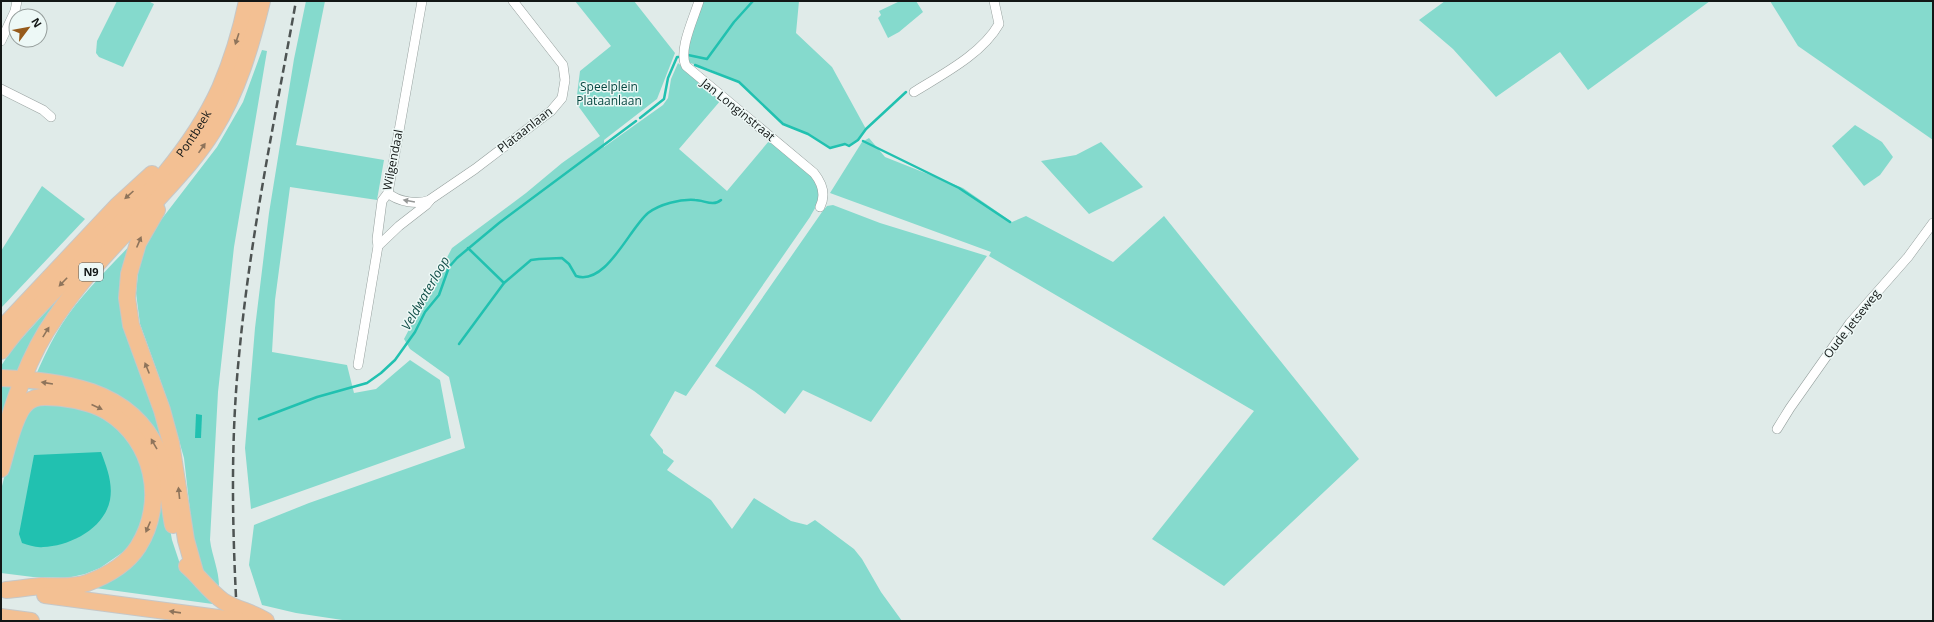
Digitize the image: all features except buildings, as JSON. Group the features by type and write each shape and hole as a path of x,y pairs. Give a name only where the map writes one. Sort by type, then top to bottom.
{"highway":[{"name":"Pontbeek","path":"1,351 25,321 134,209 174,161 207,113 220,88 242,26 247,1"},
{"name":"N9","path":"1,445 22,379 42,338 69,298 177,178 214,130 245,64 262,1"},
{"path":"1,329 117,206 158,169 174,161"},
{"path":"177,178 138,243 129,274 127,298 131,325 162,410 171,443 186,540 195,572"},
{"path":"1,378 22,379 85,389 121,406 136,418 158,451 165,474 175,537 185,564 195,572 204,585 224,601 256,614 266,621"},
{"path":"1,470 18,418 25,405 33,399 43,396 85,402 107,411 125,425 141,445 149,463 153,485 150,521 145,534 137,548 109,573 86,583 66,587 41,586 4,589"},
{"path":"4,589 241,621"},
{"path":"1,617 31,621"}],"street":[{"path":"1,41 15,11 17,1"},
{"name":"Wilgendaal","path":"358,365 378,246 377,239 382,200 388,193 422,1"},
{"name":"Plataanlaan","path":"388,193 393,198 413,202 424,202 431,199 474,169 551,111 562,98 565,80 563,65 513,1"},
{"name":"Jan Longinstraat","path":"699,1 684,49 684,61 686,66 814,173 820,182 823,191 820,207"},
{"path":"914,92 962,63 994,32 1000,24 994,1"},
{"path":"1,89 43,110 51,117"},
{"name":"Plataanlaan","path":"378,246 431,199"},
{"name":"Oude Jetseweg","path":"1777,429 1790,408 1850,323 1908,257 1933,223"}],"green space":[{"path":"117,1 148,1 154,4 123,67 99,57 96,53 97,41"},
{"path":"306,1 325,1 296,145 384,160 377,200 290,187 275,300 272,352 347,365 354,393 376,389 410,360 440,380 451,438 251,509 245,448 255,328 269,213 294,59"},
{"name":"Speelplein Plataanlaan","path":"575,1 634,1 675,53 657,99 604,140 604,147 663,105 668,98 671,79 678,63 721,100 679,149 727,191 769,141 809,173 819,189 817,205 810,217 686,396 675,391 650,435 663,450 663,453 674,461 667,470 711,500 732,529 754,498 791,521 807,525 815,520 854,549 862,559 881,592 902,621 349,621 296,613 262,605 249,565 254,525 309,503 465,448 449,377 410,349 404,339 452,248 526,193 562,163 600,136 576,103 580,71 611,46"},
{"path":"702,1 799,1 796,33 832,67 866,129 858,140 849,146 845,144 830,148 808,134 783,124 739,82 709,69 687,62 685,57"},
{"path":"900,1 916,1 923,12 899,32 888,38 878,18 881,15 879,11"},
{"path":"1445,1 1710,1 1588,90 1560,52 1496,97 1453,49 1419,20"},
{"path":"1770,1 1933,1 1933,140 1798,46"},
{"path":"262,50 267,51 234,247 218,392 210,540 218,574 219,586 204,575 194,546 184,458 168,402 140,324 136,293 139,264 146,243 154,229 217,147 243,102"},
{"path":"1855,125 1882,142 1893,157 1880,175 1864,186 1832,146"},
{"path":"869,138 885,157 963,188 1012,222 1026,216 1113,262 1164,216 1359,459 1224,586 1152,539 1254,411 989,256 991,252 830,193 862,142"},
{"path":"1101,142 1143,187 1089,214 1041,161 1076,155"},
{"path":"42,186 85,219 1,308 1,251"},
{"path":"833,205 880,223 987,256 871,422 803,390 785,414 754,391 715,366 822,212 827,206"},
{"path":"135,240 123,282 166,442 163,450 35,377 54,337 78,302"},
{"path":"70,285 20,374 1,374 1,366 13,348"},
{"path":"1,384 17,384 1,436"},
{"path":"28,385 92,395 122,411 141,429 152,446 158,462 172,540 179,561 194,584 220,605 88,587 120,570 137,552 143,541 151,523 156,504 156,485 153,466 146,448 136,432 123,418 107,406 88,398 57,392 27,389"},
{"path":"46,402 83,406 115,423 138,450 148,486 144,519 129,548 100,568 85,574 67,578 33,577 1,573 1,490 11,450 20,420 36,405"}],"shaded area":[{"path":"196,414 202,415 201,438 195,438"},
{"path":"101,452 109,476 111,494 107,510 101,519 84,534 64,543 40,547 22,543 19,534 34,455"}],"waterway":[{"name":"Veldwaterloop","path":"688,55 707,59 734,22 753,1"},
{"name":"Veldwaterloop","path":"640,118 664,99 668,78 677,57 679,57"},
{"path":"695,65 739,82 783,124 808,134 830,148 845,144 849,146 858,140 866,129 906,92"},
{"name":"Veldwaterloop","path":"259,419 317,397 367,383 381,373 395,360 415,332 425,312 439,295 449,267 457,258 499,223 636,121"},
{"path":"863,141 959,188 1010,222"},
{"path":"468,248 504,283 531,260 539,259 562,258 569,264 576,276 587,277 597,273 607,265 641,221 653,210 664,205 683,200 698,200 712,203 721,200"},
{"path":"459,344 504,283"}],"railway":[{"path":"236,597 233,446 239,356 256,222 296,1"}]}
